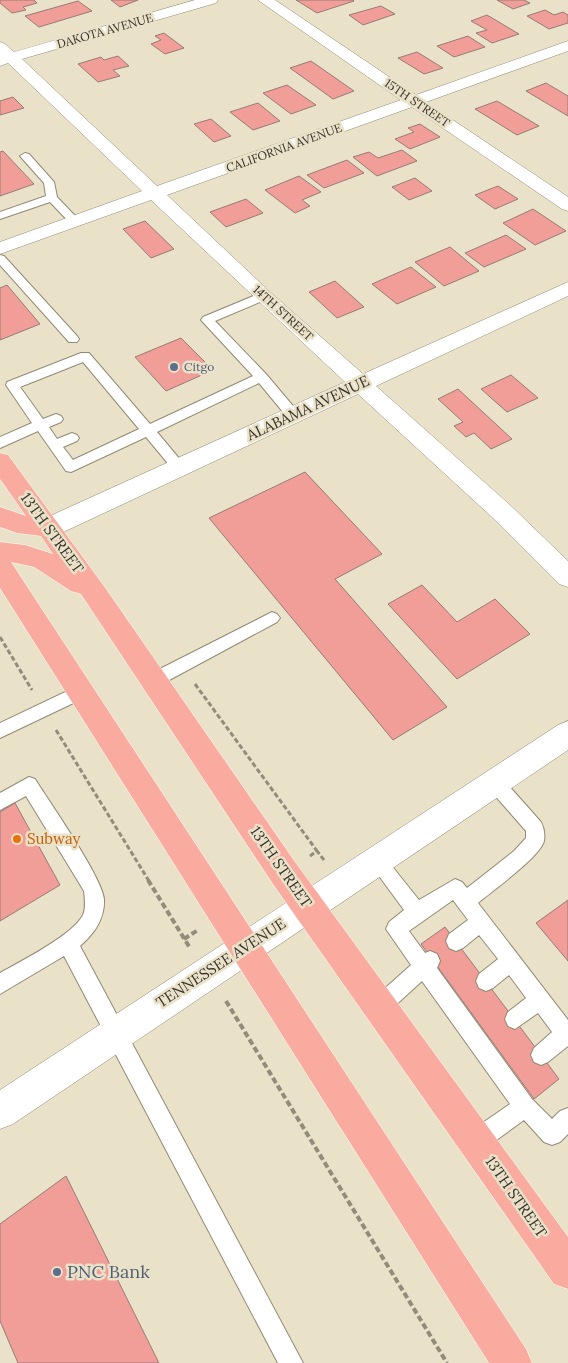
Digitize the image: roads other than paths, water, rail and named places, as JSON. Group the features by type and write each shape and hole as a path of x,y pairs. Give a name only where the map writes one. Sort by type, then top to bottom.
{"highway":[{"name":"13TH STREET","path":"0,461 97,596 308,906 568,1270"},
{"path":"0,516 17,524 48,528"},
{"path":"0,552 24,553 46,560 97,596"},
{"path":"0,567 512,1363"}],"street":[{"name":"DAKOTA AVENUE","path":"4,55 211,0"},
{"name":"15TH STREET","path":"266,0 568,205"},
{"name":"CALIFORNIA AVENUE","path":"0,248 568,46"},
{"name":"14TH STREET","path":"4,55 264,296 502,512 568,577"},
{"name":"ALABAMA AVENUE","path":"48,528 568,288"},
{"name":"TENNESSEE AVENUE","path":"0,1110 244,946 377,861 568,734"}],"lane":[{"path":"25,156 49,182 52,198 75,222"},
{"path":"0,216 52,198"},
{"path":"0,258 72,339"},
{"path":"264,296 208,320 293,415"},
{"path":"180,468 149,431 103,378 85,356 12,385 71,467 149,431 261,377"},
{"path":"90,383 103,378"},
{"path":"28,408 44,402"},
{"path":"120,419 134,414"},
{"path":"0,443 56,419"},
{"path":"55,445 72,438"},
{"path":"154,680 272,618"},
{"path":"0,731 80,692"},
{"path":"465,901 520,857 535,840 535,828 495,783"},
{"path":"0,802 29,785 94,889 96,904 94,914 85,928 68,943 0,984"},
{"path":"377,861 417,912"},
{"path":"541,1055 567,1034 456,888 417,912 396,929 428,963 513,1080 525,1106 552,1134 568,1119"},
{"path":"456,941 481,921"},
{"path":"68,943 291,1363"},
{"path":"486,982 511,961"},
{"path":"380,1006 428,963"},
{"path":"515,1020 541,999"},
{"path":"476,1141 525,1106"}],"place":[{"name":"Citgo","path":"174,367"},
{"name":"Subway","path":"17,839"},
{"name":"PNC Bank","path":"57,1272"}]}
